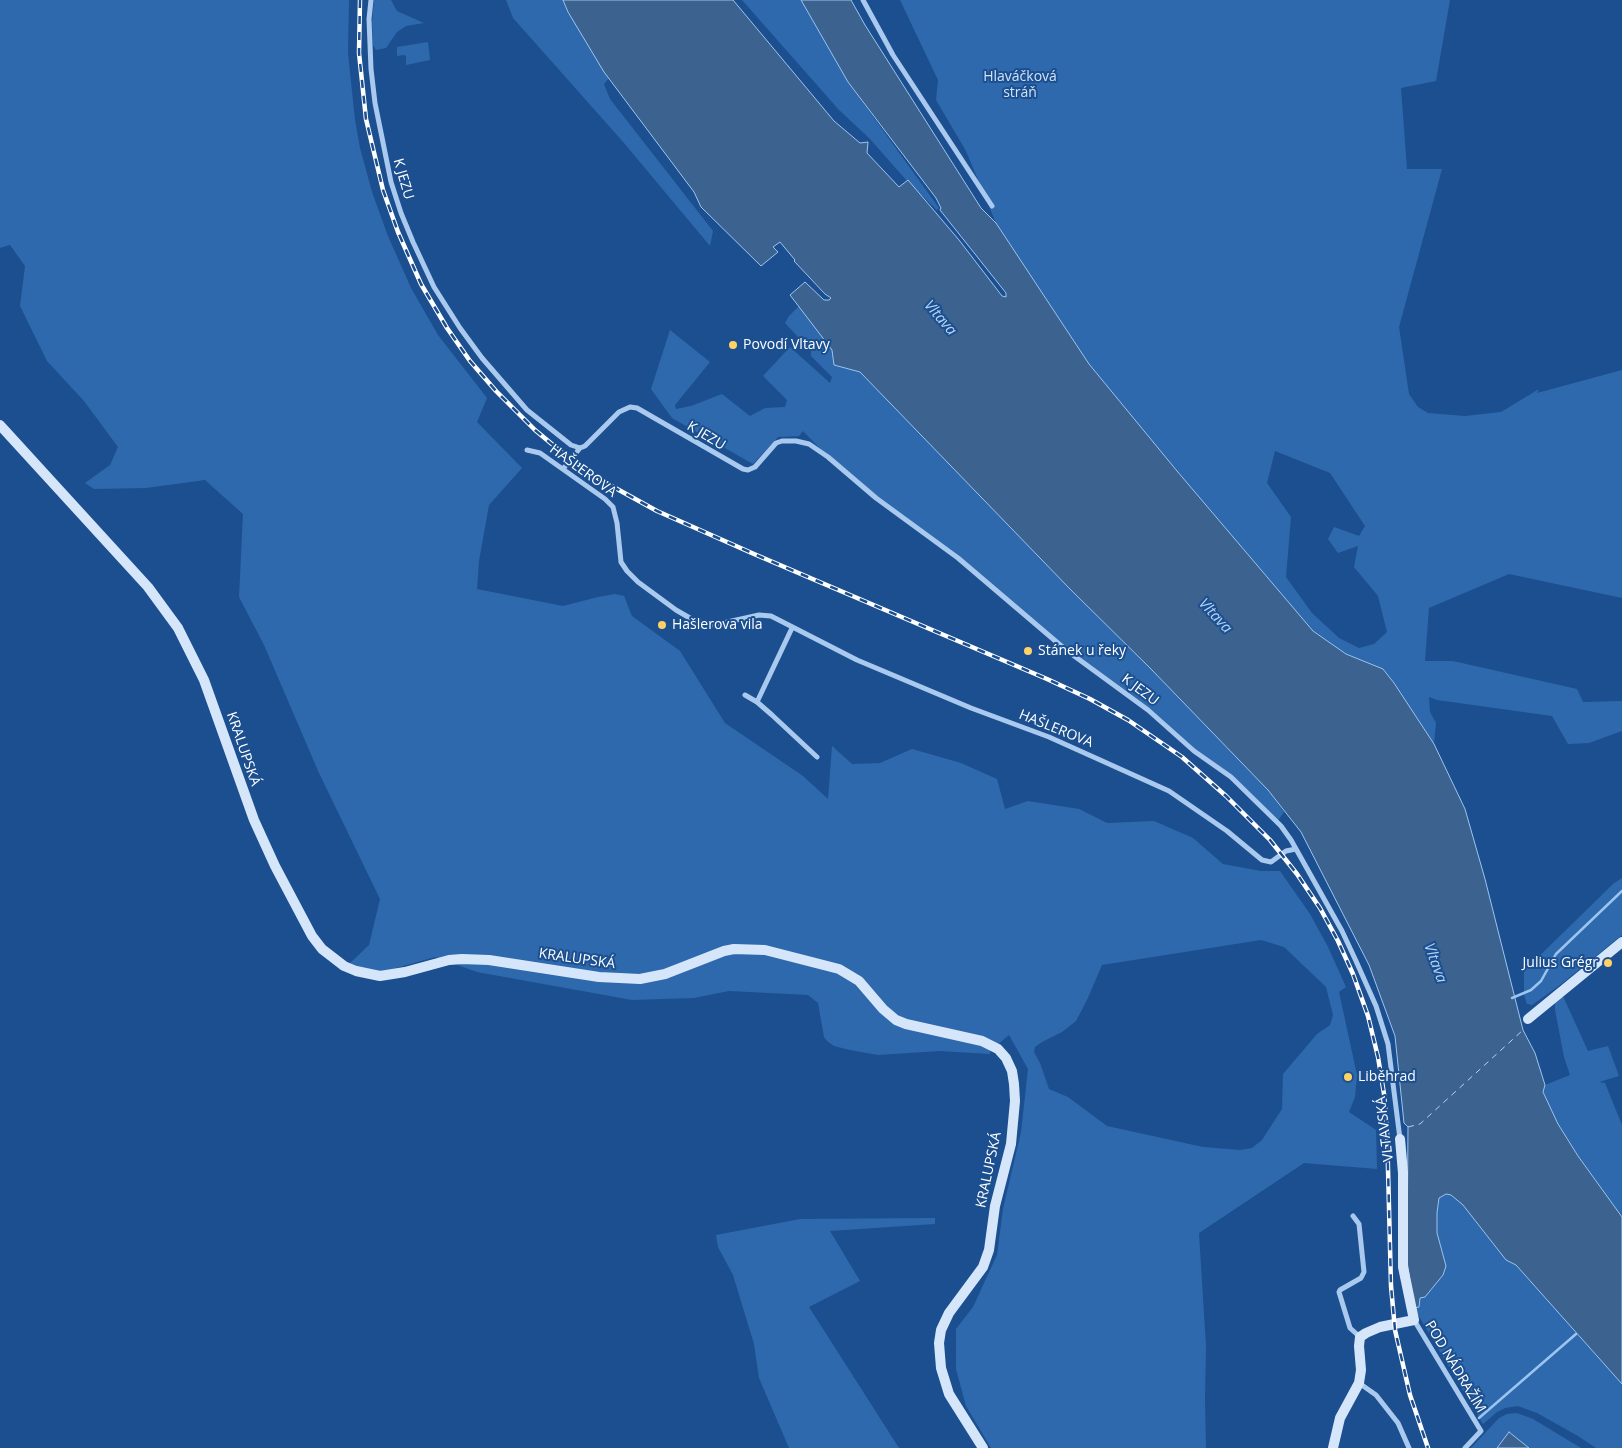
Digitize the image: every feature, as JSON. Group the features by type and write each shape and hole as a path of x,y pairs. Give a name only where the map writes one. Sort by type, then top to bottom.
{"street":[{"name":"K JEZU","path":"371,0 369,19 371,69 380,135 391,182 413,242 434,287 460,328 482,358 527,410 571,445 580,448 585,446 620,412 630,407 637,408 743,470 755,467 776,443 782,441 809,444 876,498 958,558 1066,650 1148,710 1194,751 1231,777"},
{"path":"863,0 893,55 992,206"},
{"name":"KRALUPSKÁ","path":"0,426 148,587 178,628 204,680 254,820 274,866 312,936 322,949 344,966 356,971 380,976 405,972 449,960 489,960 599,977 640,979 666,974 724,951 734,949 766,950 839,969 859,982 882,1009 896,1020 906,1024 982,1041 998,1049 1006,1058 1012,1071 1014,1084 1015,1101 1011,1144 995,1206 989,1250 983,1267 953,1306 943,1325 939,1343 942,1368 949,1394 983,1448"},
{"path":"563,469 580,448"},
{"name":"HAŠLEROVA","path":"527,450 540,453 613,506 621,562 627,571 638,582 676,610 695,621 714,626 759,615 771,616 857,660 972,708 1049,737 1169,791 1228,831 1262,860 1271,862 1286,851 1296,849"},
{"path":"757,702 792,628"},
{"path":"745,695 757,702 817,757"},
{"name":"VLTAVSKÁ","path":"1231,777 1281,826 1296,849 1342,931 1376,1006 1388,1044 1400,1139 1403,1173 1403,1267 1414,1320"},
{"path":"1528,1019 1622,942"},
{"path":"1353,1216 1359,1224 1364,1272 1361,1278 1339,1292 1350,1328 1360,1337"},
{"path":"1333,1448 1340,1418 1359,1383 1361,1370 1360,1337 1380,1327 1414,1320"},
{"name":"POD NÁDRAŽÍM","path":"1414,1320 1481,1431 1465,1448"},
{"path":"1359,1383 1376,1394 1398,1423 1409,1448"}],"green space":[{"path":"0,0 349,0 348,53 355,120 360,148 372,192 388,236 411,288 438,335 487,398 477,422 522,468 489,505 479,561 477,589 563,606 615,594 624,596 632,616 680,651 725,723 803,776 828,799 832,746 852,764 880,763 912,749 961,763 997,779 1005,809 1028,801 1079,809 1107,823 1154,821 1193,838 1223,864 1261,871 1280,871 1310,914 1328,947 1346,987 1339,992 1357,1075 1355,1097 1349,1112 1376,1130 1377,1169 1304,1163 1199,1233 1206,1346 1206,1448 991,1448 966,1406 956,1369 956,1329 973,1307 997,1255 1003,1209 1021,1132 1028,1069 1009,1035 990,1051 990,1054 940,1051 878,1055 834,1046 827,1041 824,1037 818,1003 808,995 729,991 694,998 632,1000 477,972 435,957 375,974 349,964 369,945 380,899 319,773 264,645 239,597 243,514 205,480 146,488 94,489 85,483 110,465 118,447 84,401 47,361 20,306 25,266 10,245 0,248","holes":["1261,940 1284,947 1326,987 1333,1015 1330,1025 1317,1034 1283,1074 1282,1109 1262,1140 1252,1148 1240,1150 1203,1147 1107,1126 1068,1097 1049,1089 1034,1052 1035,1047 1062,1032 1076,1021 1102,965"]},
{"path":"374,0 391,0 397,11 424,23 406,26 397,32 386,48 376,50 373,45 372,23"},
{"path":"506,0 563,0 568,12 609,78 604,84 610,99 713,231 710,246 624,143 513,18"},
{"path":"742,0 801,0 848,82 939,208 937,210 907,181 870,139 839,110"},
{"name":"Hlaváčková stráň","path":"900,0 1450,0 1436,81 1401,88 1407,169 1442,169 1399,327 1409,394 1418,407 1428,413 1465,416 1501,412 1539,389 1537,393 1622,370 1622,598 1509,574 1429,608 1425,661 1453,661 1577,689 1583,702 1622,701 1622,731 1589,743 1568,744 1552,716 1437,700 1429,697 1430,712 1436,723 1434,744 1383,669 1346,654 1313,631 1089,364 996,223 966,151 936,100 938,80","holes":["1275,451 1330,473 1365,526 1359,536 1334,527 1328,539 1338,553 1358,546 1354,567 1378,596 1387,632 1374,644 1359,648 1339,638 1312,613 1286,577 1291,517 1267,483"]},
{"path":"428,42 430,60 406,65 406,56 397,56 397,47"},
{"path":"799,306 832,350 836,365 860,372 1268,790 1284,812 1277,822 1231,777 1194,751 1148,710 1066,650 958,558 876,498 828,457 803,431 799,436 778,437 753,464 672,418 651,389 670,330 710,362 675,405 676,409 691,406 722,394 750,416 765,408 785,407 787,400 763,376 790,347 830,383 832,377 811,356 811,351 785,323"},
{"path":"1622,878 1622,935 1560,985 1532,1005 1527,1004 1524,995 1524,971 1613,884"},
{"path":"1562,994 1588,1051 1608,1046 1619,1076 1599,1082 1605,1083 1622,1125 1622,1217 1578,1156 1558,1124 1543,1092 1545,1085 1570,1075 1564,1057 1555,1010 1555,1001"},
{"path":"1446,1194 1451,1195 1463,1205 1506,1260 1516,1265 1622,1384 1622,1448 1596,1448 1537,1413 1518,1406 1505,1408 1497,1412 1483,1424 1414,1308 1420,1298 1425,1296 1443,1275 1446,1266 1437,1233 1437,1213 1439,1198"},
{"path":"935,1218 935,1224 830,1231 860,1281 809,1307 899,1448 789,1448 759,1378 754,1344 733,1275 718,1247 716,1235 800,1219"},
{"path":"1517,1413 1533,1419 1581,1448 1529,1448 1509,1432 1497,1448 1471,1448 1499,1418 1507,1414"}],"water":[{"name":"Vltava","path":"563,0 733,0 834,121 860,143 868,142 867,153 899,187 908,180 959,240 1002,296 1006,297 1006,293 940,210 941,208 936,198 848,82 801,0 851,0 981,208 996,223 1089,364 1313,631 1346,654 1383,669 1394,683 1434,744 1465,809 1485,879 1523,1030 1535,1053 1545,1085 1543,1092 1558,1124 1578,1156 1622,1217 1622,1384 1516,1265 1506,1260 1463,1205 1451,1195 1446,1194 1439,1198 1437,1213 1437,1233 1446,1266 1443,1275 1425,1297 1420,1298 1419,1307 1414,1308 1407,1261 1408,1127 1404,1123 1395,1036 1369,965 1301,832 1268,790 860,372 834,365 832,350 790,295 805,282 824,300 831,298 794,261 780,242 773,247 778,252 761,266 701,207 694,192 604,72 568,12"},
{"path":"1509,1432 1529,1448 1497,1448"}],"waterway":[{"path":"1512,998 1531,990 1541,981 1556,954 1622,891"},
{"path":"1479,1418 1576,1334"}],"ferry route":[{"path":"1408,1127 1420,1124 1523,1030"}],"railway":[{"path":"360,0 359,53 366,119 383,190 398,232 421,284 447,328 470,361 496,391 535,430 565,455 599,479 657,511 1047,679 1090,699 1128,720 1182,757 1226,796 1270,840 1297,874 1320,908 1353,974 1368,1016 1378,1057 1387,1129 1391,1286 1395,1330 1410,1395 1428,1448"}],"place":[{"name":"Povodí Vltavy","path":"733,345"},
{"name":"Hašlerova vila","path":"662,625"},
{"name":"Stánek u řeky","path":"1028,651"},
{"name":"Julius Grégr","path":"1608,963"},
{"name":"Liběhrad","path":"1348,1077"}]}
